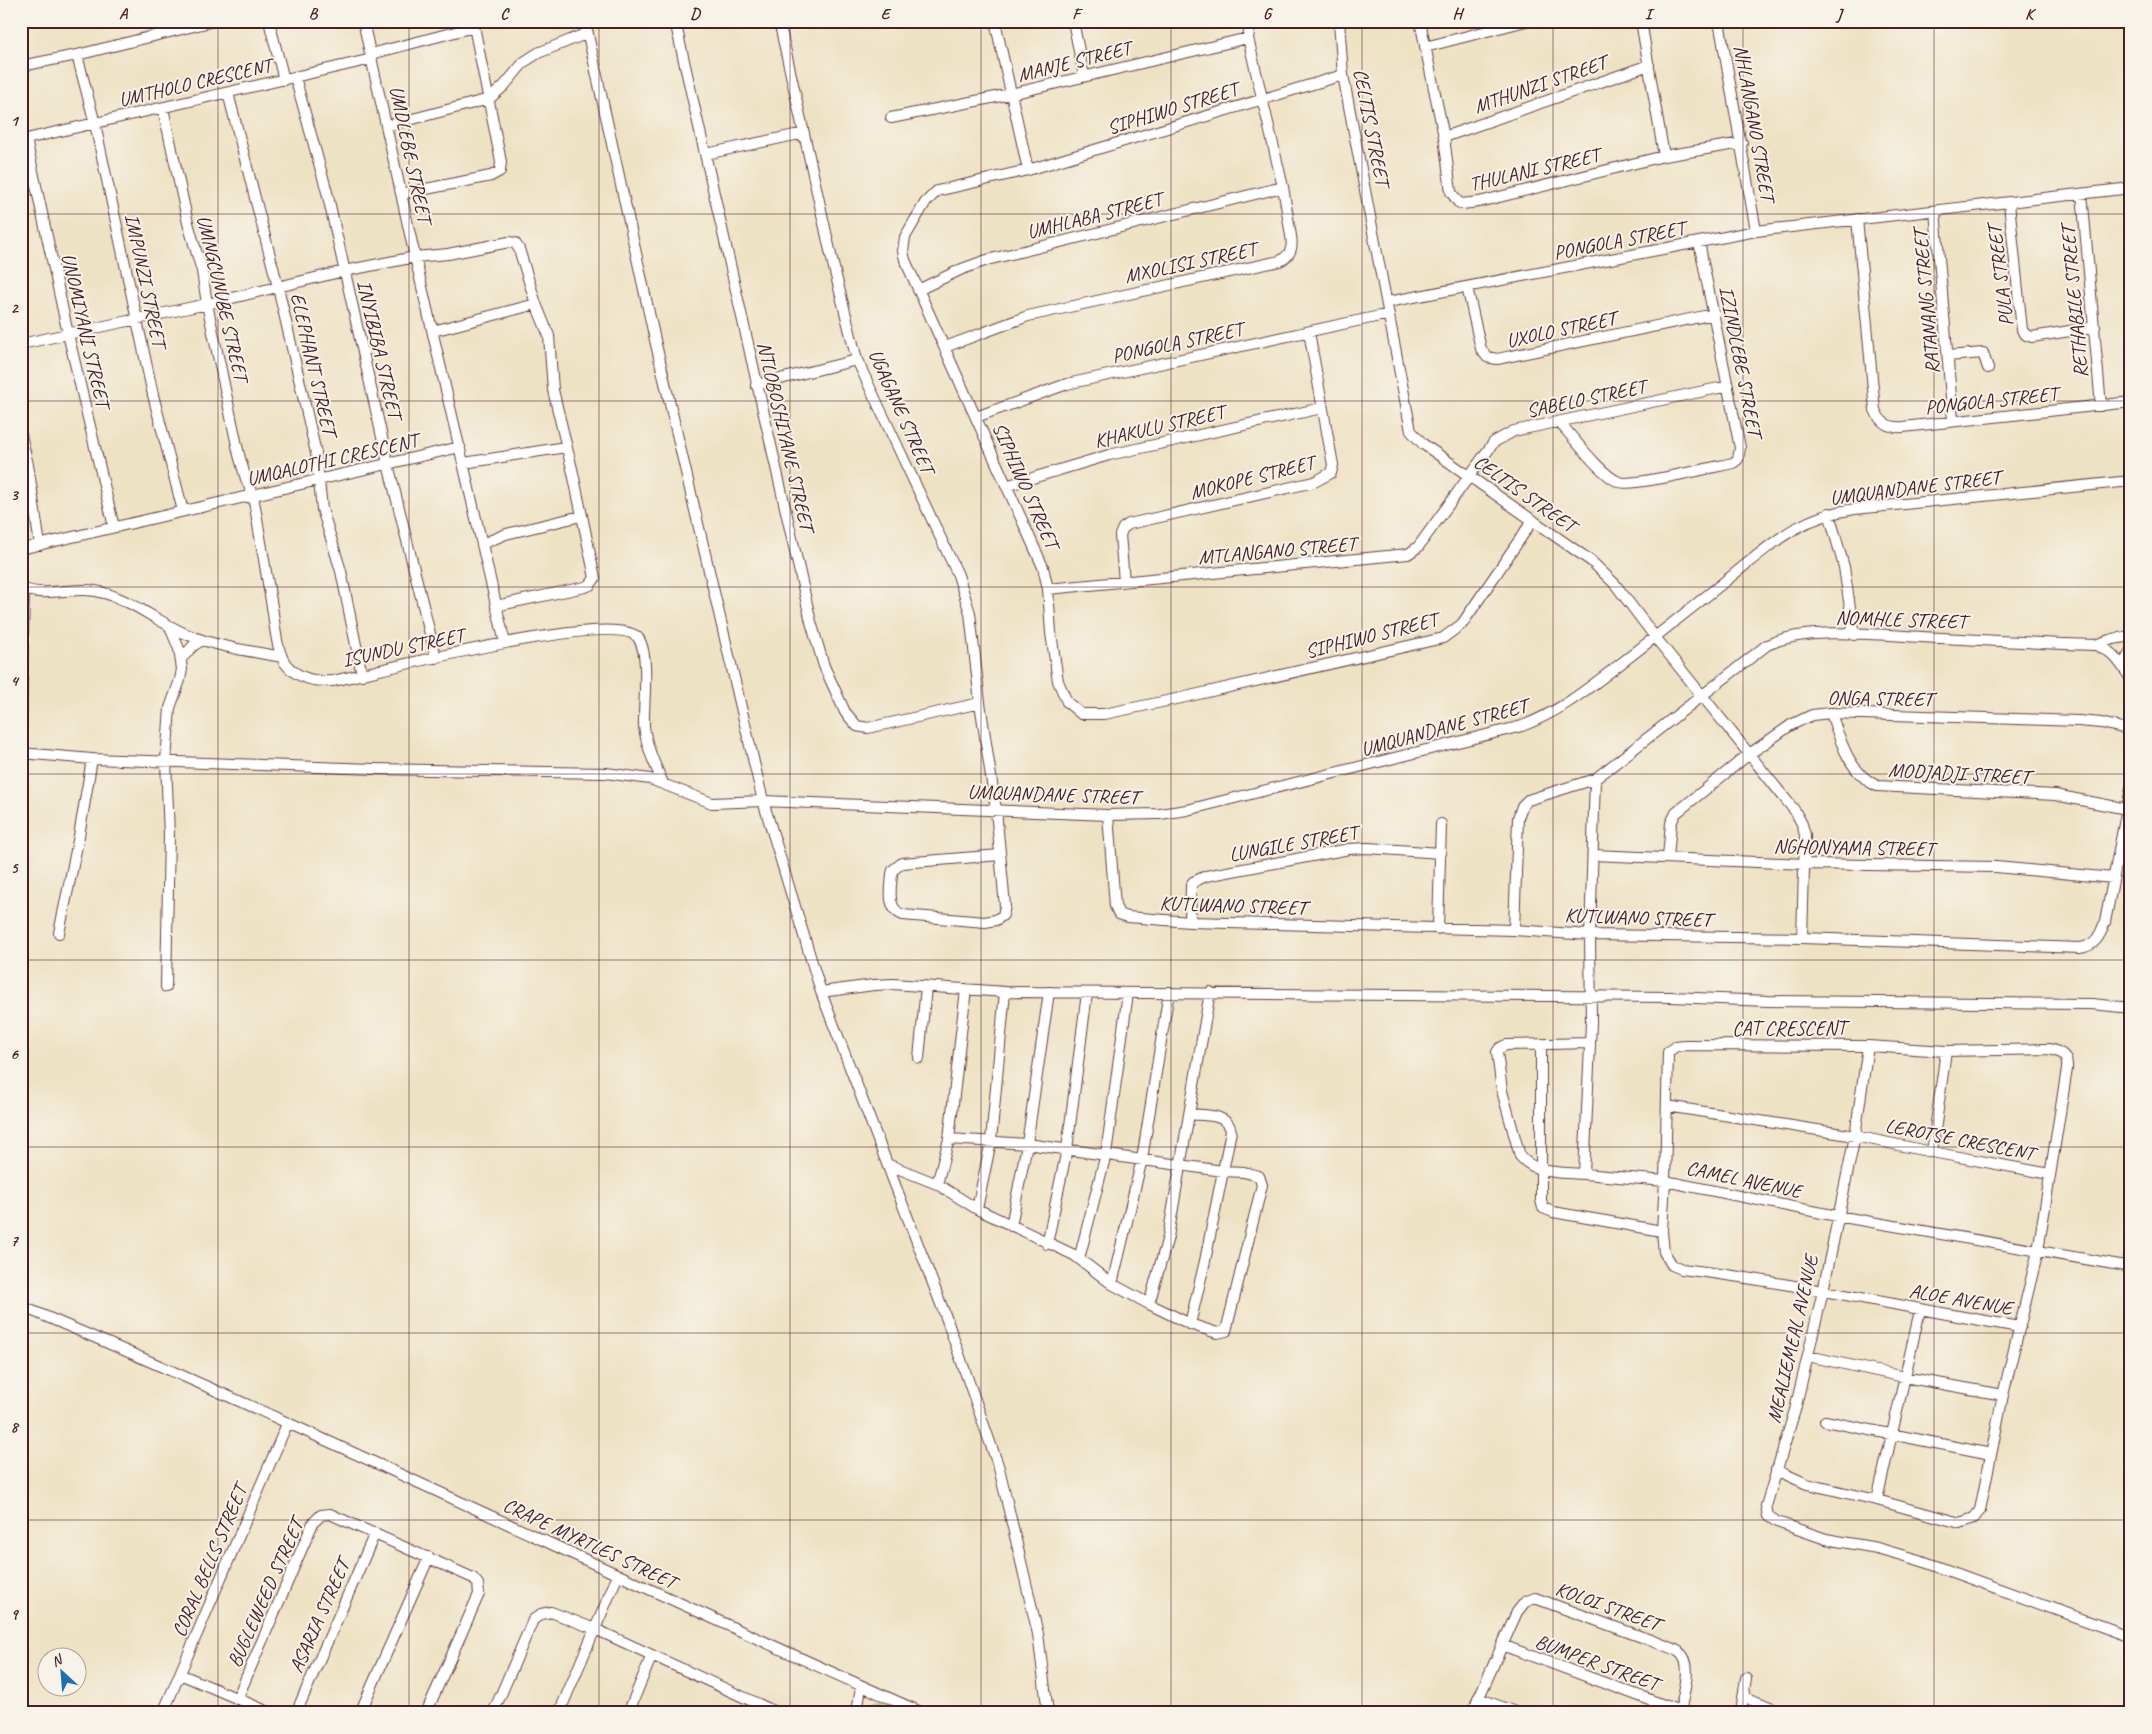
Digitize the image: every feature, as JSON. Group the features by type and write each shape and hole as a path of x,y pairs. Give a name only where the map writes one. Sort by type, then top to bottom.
{"street":[{"path":"21,66 77,55 214,21"},
{"path":"269,21 284,80"},
{"path":"363,21 371,56"},
{"path":"585,21 657,350 763,801 821,992 947,1320 999,1468 1038,1634 1048,1713"},
{"name":"NTLOBOSHIYANE STREET","path":"675,21 756,385 811,622 824,666 849,720 857,726 868,728 980,703"},
{"name":"UGAGANE STREET","path":"779,21 858,360 967,598 996,810 1005,906 1003,915 996,920 985,922 903,916 898,914 892,906 892,874 897,866 902,863 1000,855"},
{"path":"995,21 1028,170"},
{"path":"1073,21 1084,76"},
{"path":"1248,38 1251,21"},
{"name":"CELTIS STREET","path":"1339,21 1343,75 1388,302 1411,431 1423,444 1591,561 1602,571 1637,611 1655,637 1702,694 1748,755 1795,811 1802,824 1805,836 1802,938"},
{"name":"THULANI STREET","path":"1420,21 1444,137 1451,192 1458,202 1462,204 1479,202 1664,156 1742,143"},
{"path":"1426,47 1526,21"},
{"path":"1640,21 1664,156"},
{"name":"NHLANGANO STREET","path":"1719,21 1756,230"},
{"path":"402,194 491,176 500,171 501,162 474,24"},
{"name":"UMTHOLO CRESCENT","path":"24,140 284,80 371,56 474,24"},
{"path":"386,126 489,99 504,86 524,62 538,54 588,33"},
{"name":"MANJE STREET","path":"891,118 1011,94 1248,38"},
{"name":"MXOLISI STREET","path":"945,347 1028,316 1280,260 1290,253 1292,245 1283,188 1248,38"},
{"name":"IMPUNZI STREET","path":"77,55 94,124 153,395 183,511"},
{"name":"UMDLEBE STREET","path":"371,56 415,257"},
{"name":"MTHUNZI STREET","path":"1444,137 1649,65"},
{"name":"SIPHIWO STREET","path":"1343,75 1028,170 944,189 930,196 905,237 903,244 905,260 1044,567 1048,588 1055,665 1063,694 1070,706 1081,714 1104,714 1443,638 1462,624 1533,520"},
{"name":"INYIBIBA STREET","path":"295,77 319,160 388,464 436,658"},
{"name":"ELEPHANT STREET","path":"228,93 278,287 316,453 322,509 341,571 362,675"},
{"name":"UMNGCUNUBE STREET","path":"163,108 188,223 202,272 239,455 246,479 253,494"},
{"path":"706,154 804,133"},
{"name":"UNOMIYANI STREET","path":"24,140 114,528"},
{"name":"UMHLABA STREET","path":"918,290 962,269 987,260 1283,188"},
{"name":"PONGOLA STREET","path":"1388,302 1756,230 2131,188"},
{"name":"RETHABILE STREET","path":"2082,194 2101,406"},
{"name":"PULA STREET","path":"2009,203 2022,330 2032,336 2095,328"},
{"name":"RATANANG STREET","path":"1935,211 1953,420"},
{"name":"PONGOLA STREET","path":"1857,219 1875,410 1878,418 1884,424 1892,428 2131,402"},
{"name":"IZINDLEBE STREET","path":"1559,422 1604,472 1620,482 1634,482 1733,463 1738,459 1740,448 1699,242"},
{"path":"21,344 207,304 344,271 415,257 448,254 503,243 515,243 523,259 536,304 549,336 553,390 595,573 593,583 585,587 496,606"},
{"path":"415,257 505,643"},
{"name":"UXOLO STREET","path":"1467,287 1480,349 1487,357 1497,359 1714,314"},
{"path":"433,331 536,304"},
{"name":"PONGOLA STREET","path":"976,417 1067,384 1389,314"},
{"name":"MOKOPE STREET","path":"1124,580 1120,535 1122,528 1128,524 1314,482 1328,476 1333,470 1309,332"},
{"path":"1948,356 1983,353 1988,368"},
{"path":"756,385 858,360"},
{"name":"SABELO STREET","path":"1469,476 1494,442 1501,436 1523,429 1728,386"},
{"name":"KHAKULU STREET","path":"1006,486 1109,454 1322,408"},
{"path":"21,435 28,465 40,545"},
{"name":"UMQALOTHI CRESCENT","path":"21,549 460,447"},
{"path":"464,463 566,447"},
{"name":"MTLANGANO STREET","path":"1048,588 1408,554 1418,547 1469,476"},
{"name":"UMQUANDANE STREET","path":"21,753 92,759 166,760 373,769 580,772 636,776 663,783 712,803 763,801 1108,816 1160,814 1187,810 1522,726 1545,718 1567,705 1776,540 1800,524 1829,513 2131,481"},
{"name":"ISUNDU STREET","path":"253,494 276,633 282,657 293,672 308,679 319,681 333,680 505,643 605,630 628,631 636,635 642,645 644,659 644,726 647,742 663,783"},
{"path":"1829,513 1840,549 1854,635"},
{"path":"482,544 515,531 581,516"},
{"path":"21,730 22,588 36,592 84,589 105,593 170,627 202,640 282,657"},
{"path":"166,988 169,836 166,760 170,708 180,680 181,659 170,627"},
{"name":"NOMHLE STREET","path":"1595,779 1702,694 1767,645 1778,640 1813,634 2095,645 2104,648 2114,655 2124,667"},
{"path":"2095,645 2131,636"},
{"path":"181,659 193,646 202,640"},
{"path":"2131,650 2124,667 2131,679"},
{"name":"ONGA STREET","path":"1668,858 1671,823 1676,813 1748,755 1800,720 1812,715 1831,713 2079,721 2101,723 2131,730"},
{"name":"MODJADJI STREET","path":"1831,713 1841,741 1854,767 1868,782 1876,786 2055,795 2127,809"},
{"path":"59,933 80,836 92,759"},
{"path":"1514,930 1518,818 1522,806 1528,800 1595,779 1590,935 1590,1043 1584,1174"},
{"name":"KUTLWANO STREET","path":"1108,816 1115,906 1119,914 1128,917 1190,922 1514,930 1590,935 1802,938 2080,948 2089,947 2102,932 2131,788"},
{"path":"1438,929 1441,824"},
{"name":"LUNGILE STREET","path":"1190,922 1191,886 1193,882 1206,876 1349,849 1368,848 1441,853"},
{"name":"NGHONYAMA STREET","path":"1593,855 1805,864 2005,867 2113,878"},
{"path":"821,992 874,985 926,986 1005,992 1210,992 2092,1004 2131,1008"},
{"path":"919,1058 926,986"},
{"path":"937,1184 949,1139 966,989"},
{"path":"977,1209 991,1141 1005,992"},
{"path":"1011,1226 1027,1144 1048,992"},
{"path":"1112,1284 1142,1159 1168,992"},
{"path":"1149,1304 1164,1256 1210,992"},
{"path":"1047,1244 1067,1149 1087,993"},
{"path":"1080,1259 1106,1154 1128,993"},
{"path":"1541,1171 1525,1162 1517,1149 1502,1091 1497,1058 1498,1050 1504,1046 1590,1043"},
{"path":"1541,1044 1541,1200 1547,1210 1662,1231"},
{"name":"CAT CRESCENT","path":"1665,1180 1666,1058 1671,1049 1676,1046 1868,1046 1855,1136 1837,1216"},
{"name":"LEROTSE CRESCENT","path":"1667,1106 1855,1136 2050,1174 2067,1069 2065,1056 2056,1051 2036,1048 1946,1051 1868,1046"},
{"path":"1932,1152 1946,1051"},
{"path":"1190,1114 1222,1118 1230,1124 1231,1135 1190,1324"},
{"path":"887,1164 937,1184 977,1209 1080,1259 1112,1284 1149,1304 1190,1324 1220,1334 1226,1331 1262,1185 1261,1178 1256,1174 1027,1144 949,1139"},
{"name":"CAMEL AVENUE","path":"1541,1171 1665,1180 1837,1216 2130,1267"},
{"path":"2020,1327 2038,1251 2050,1174"},
{"name":"ALOE AVENUE","path":"1665,1180 1662,1231 1664,1252 1672,1265 1682,1269 1823,1291 2020,1327 2003,1395 1980,1510 1969,1521 1960,1523 1877,1500 1807,1484 1776,1470"},
{"name":"MEALIEMEAL AVENUE","path":"1837,1216 1823,1291 1808,1356 1766,1509 1768,1516 1777,1522 1826,1539 1884,1550 1922,1561 2131,1637"},
{"path":"2130,1267 2131,1248"},
{"name":"CRAPE MYRTLES STREET","path":"21,1306 244,1404 922,1713"},
{"path":"1877,1500 1920,1310"},
{"path":"1808,1356 1904,1377 2003,1395"},
{"path":"1825,1421 1991,1454"},
{"name":"CORAL BELLS STREET","path":"163,1713 287,1424"},
{"name":"BUGLEWEED STREET","path":"237,1699 313,1523 321,1515 330,1514 429,1557 473,1578 478,1584 478,1594 426,1713"},
{"name":"ASARIA STREET","path":"296,1713 375,1533"},
{"path":"360,1713 429,1557"},
{"path":"559,1713 618,1574"},
{"name":"KOLOI STREET","path":"1472,1713 1520,1606 1524,1602 1535,1598 1661,1644 1680,1653 1685,1658 1687,1668 1680,1712"},
{"path":"493,1713 533,1620 541,1614 551,1612 595,1629 778,1713"},
{"name":"BUMPER STREET","path":"1502,1645 1680,1712"},
{"path":"629,1712 652,1655"},
{"path":"180,1674 270,1713"},
{"path":"1741,1713 1746,1678"},
{"path":"857,1713 862,1686"},
{"path":"1743,1697 1788,1713"},
{"path":"1478,1698 1518,1713"}],"green space":[{"path":"881,1699 909,1710 908,1713 869,1713 871,1705"}]}
